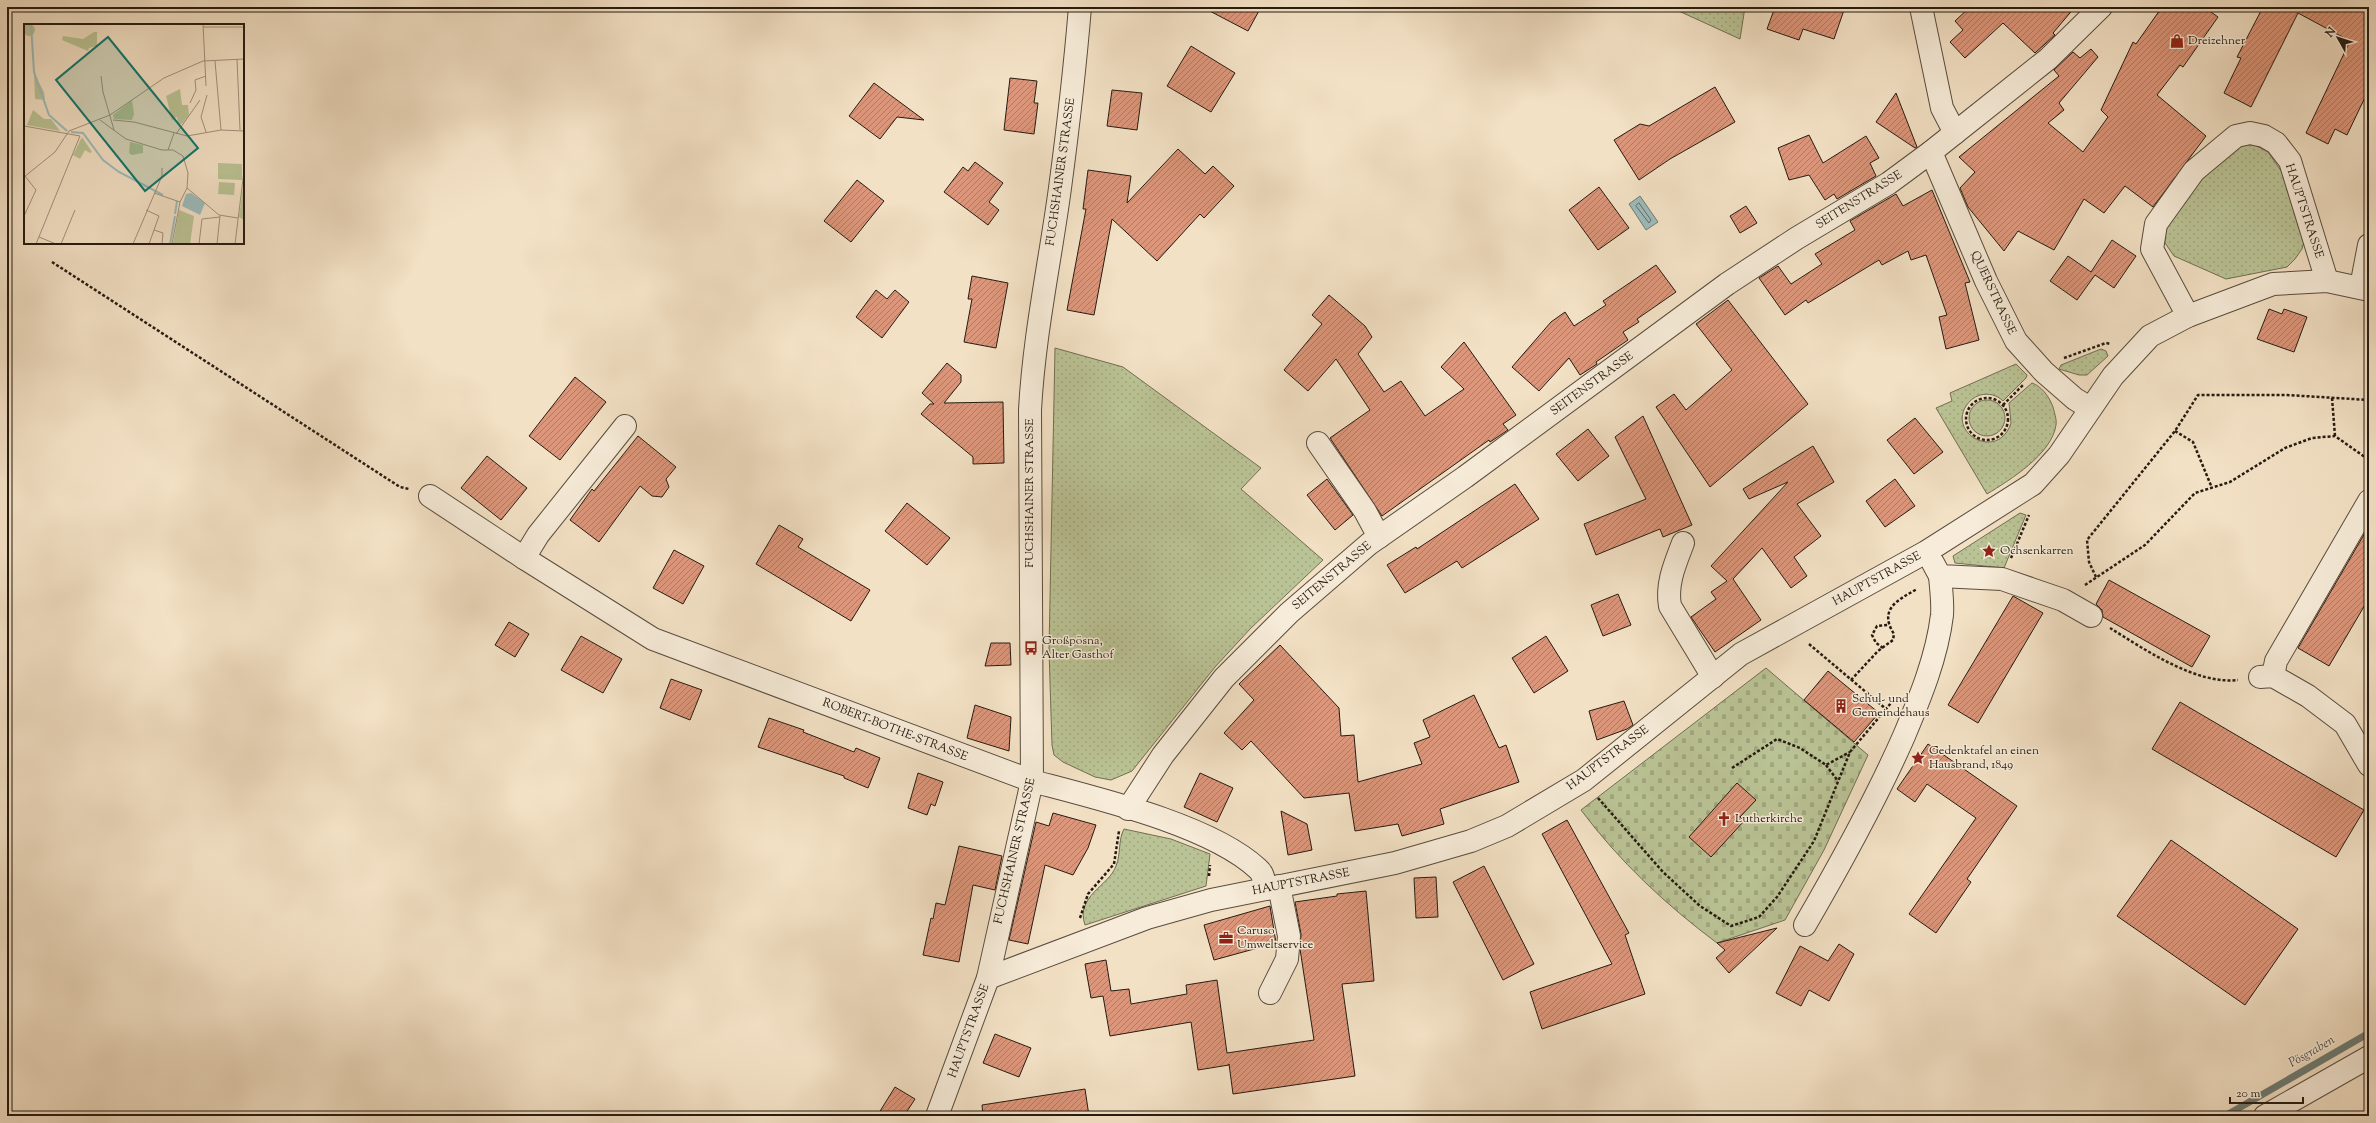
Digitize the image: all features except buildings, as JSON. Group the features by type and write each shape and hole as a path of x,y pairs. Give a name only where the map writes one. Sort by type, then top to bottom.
{"street":[{"name":"FUCHSHAINER STRASSE","path":"988,978 1032,781 1030,410 1032,369 1060,188 1076,57 1080,7"},
{"path":"1921,7 1942,108 1955,133"},
{"name":"SEITENSTRASSE","path":"1128,809 1163,755 1224,678 1289,612 1379,537 1465,477 1727,284 1797,238 1889,183 1931,152 2048,59 2101,7"},
{"name":"HAUPTSTRASSE","path":"2188,316 2152,249 2156,224 2194,171 2236,136 2250,133 2264,136 2276,143 2290,161 2327,281"},
{"name":"QUERSTRASSE","path":"1931,152 2006,323 2016,341 2042,370 2075,399 2090,408"},
{"path":"2365,288 2369,245"},
{"name":"HAUPTSTRASSE","path":"937,1116 988,978 1147,918 1211,900 1395,863 1471,841 1506,826 1584,780 1741,654 1926,552 2033,484 2059,455 2090,408 2134,351 2150,336 2188,316 2273,284 2327,281 2365,288"},
{"path":"524,558 538,535 626,426"},
{"path":"1318,443 1366,511 1379,537"},
{"name":"ROBERT-BOTHE-STRASSE","path":"430,496 524,558 654,639 1032,781 1128,809 1215,841 1258,869 1272,888 1289,936 1287,959 1270,993"},
{"path":"2369,501 2267,676 2308,696 2345,724 2369,765"},
{"path":"1683,543 1672,571 1668,594 1670,606 1712,677"},
{"path":"1805,925 1854,840 1890,767 1919,702 1934,653 1942,614 1940,576 1926,552"},
{"path":"1940,576 2002,579 2063,600 2090,616"},
{"path":"2265,1116 2369,1057"}],"path":[{"path":"52,262 400,486 430,496"},
{"path":"2003,405 2042,370 2054,362 2106,342 2134,351"},
{"path":"2096,578 2090,562 2087,540 2175,431 2198,395 2369,400"},
{"path":"1986,397 1997,400 2003,405 2008,415 2008,423 2000,435 1986,440 1972,434 1966,421 1967,413 1972,403 1986,397"},
{"path":"2332,398 2335,436"},
{"path":"2175,431 2193,442 2212,488"},
{"path":"2063,600 2145,545 2195,493 2230,482 2285,448 2312,438 2335,436 2369,460"},
{"path":"2002,579 2035,500 2033,484"},
{"path":"1851,680 1882,648 1893,640 1894,634 1888,626 1888,616 1895,601 1940,576"},
{"path":"2090,616 2148,651 2197,675 2233,680 2267,676"},
{"path":"1882,648 1876,643 1872,636 1877,626 1888,626"},
{"path":"1803,640 1886,709"},
{"path":"1584,780 1663,872 1700,906 1732,926 1759,917 1778,897 1814,841 1850,752 1895,698"},
{"path":"1732,768 1777,739 1800,748 1826,765 1838,781"},
{"path":"1826,765 1850,752"},
{"path":"1084,942 1080,919 1082,907 1092,889 1114,864 1119,830 1128,809"},
{"path":"1211,900 1208,884 1215,841"}],"green space":[{"path":"1670,7 1745,7 1740,39"},
{"path":"2249,142 2268,152 2286,178 2305,238 2302,249 2287,267 2226,279 2174,256 2165,243 2164,225 2200,174 2242,143"},
{"path":"1055,348 1123,367 1261,468 1241,489 1323,560 1251,628 1215,667 1132,771 1111,780 1095,777 1063,762 1054,755 1052,745 1049,650"},
{"path":"2101,349 2106,351 2108,356 2087,375 2079,375 2059,369 2061,365"},
{"path":"2016,364 2027,375 2026,378 2003,401 1993,395 1987,394 1980,395 1972,399 1966,406 1962,417 1964,426 1969,434 1977,440 1987,442 1996,440 2005,434 2011,423 2009,403 2032,383 2042,389 2049,399 2053,407 2056,425 2053,436 2047,446 2029,465 1987,494 1936,408 1952,401 1950,393"},
{"path":"1991,400 2000,405 2004,411 2004,425 2000,431 1991,436 1983,436 1974,431 1970,425 1969,414 1974,405 1980,401"},
{"path":"2020,513 2026,515 2004,568 1955,563 1953,556"},
{"path":"1766,668 1868,755 1824,850 1785,920 1717,943 1662,898 1644,881 1611,847 1581,810"},
{"path":"1124,829 1171,839 1210,854 1206,886 1085,925 1083,915 1085,906 1094,892 1107,880 1116,866"}],"water":[{"path":"1640,196 1658,222 1646,230 1629,204"}],"waterway":[{"name":"Pösgraben","path":"2225,1116 2369,1033"}],"place":[{"name":"Dreizehner","path":"2177,41"},
{"name":"Ochsenkarren","path":"1989,551"},
{"name":"Großpösna, Alter Gasthof","path":"1031,648"},
{"name":"Schul- und Gemeindehaus","path":"1841,706"},
{"name":"Gedenktafel an einen Hausbrand, 1849","path":"1918,758"},
{"name":"Lutherkirche","path":"1724,819"},
{"name":"Caruso Umweltservice","path":"1226,938"}]}
